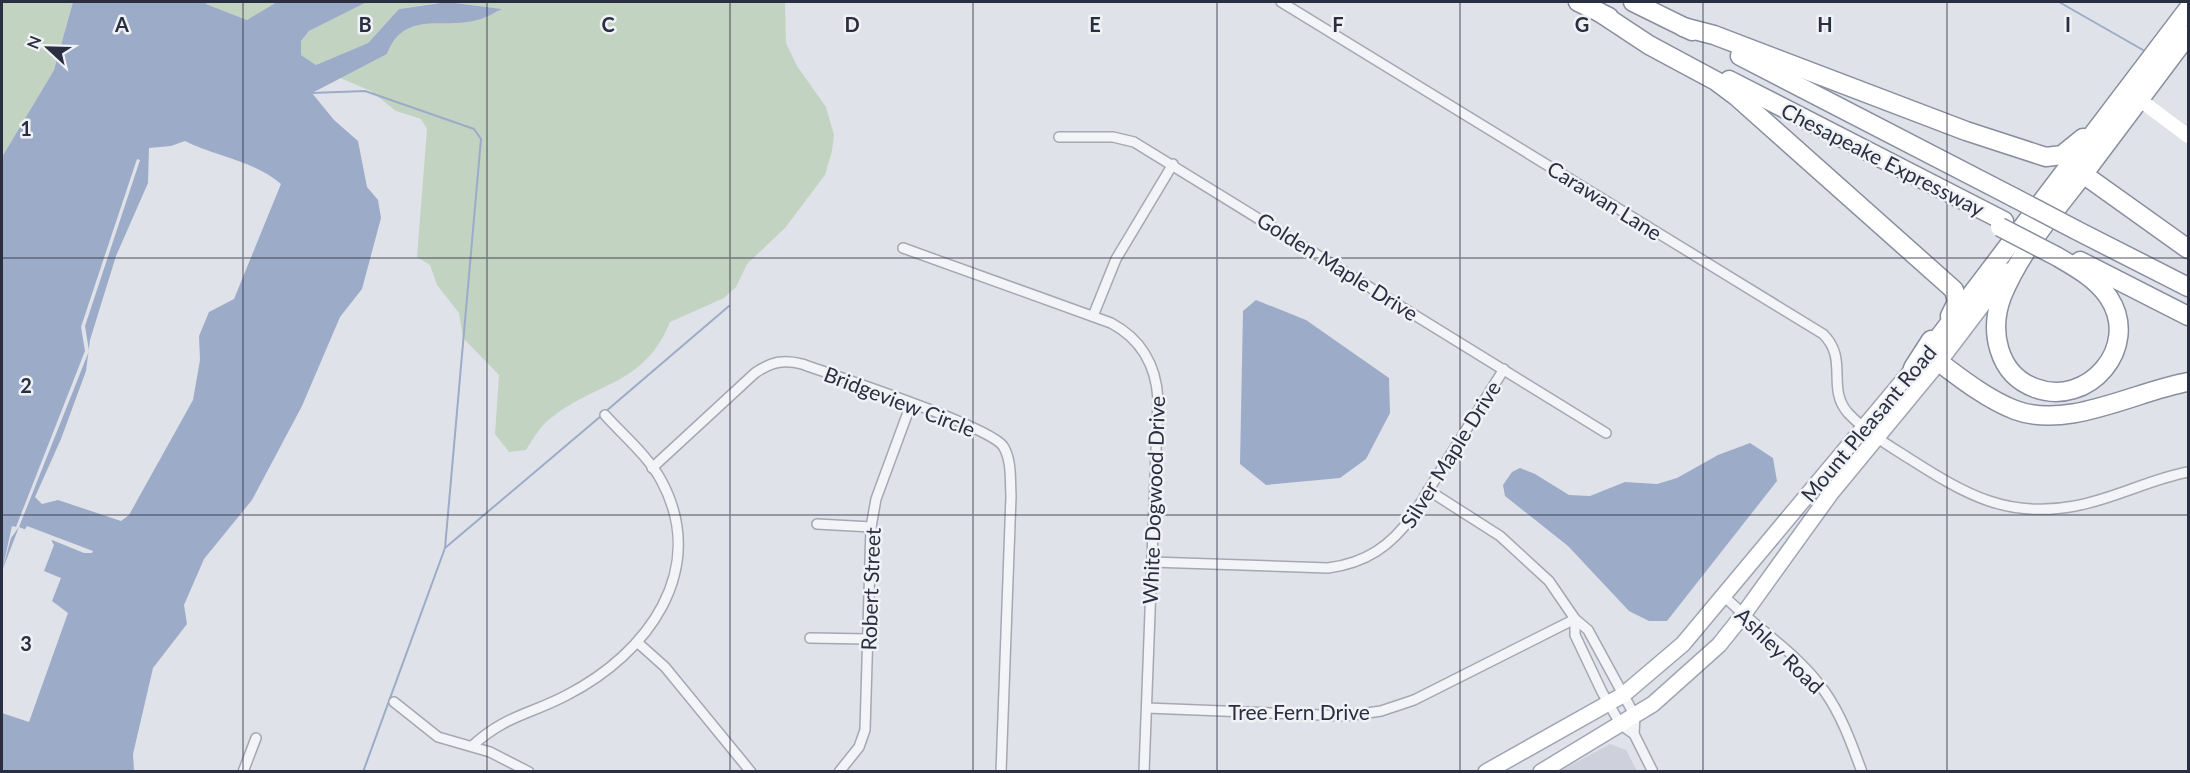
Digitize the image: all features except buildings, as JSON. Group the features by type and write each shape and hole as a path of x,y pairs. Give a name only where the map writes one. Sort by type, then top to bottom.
{"highway":[{"name":"Chesapeake Expressway","path":"1578,2 2058,253 2188,316"},
{"name":"Chesapeake Expressway","path":"1633,2 2188,287"},
{"name":"Mount Pleasant Road","path":"2134,96 2188,9"},
{"path":"1599,12 1649,45 1716,81 1736,96 1954,290 1955,308 1913,368"},
{"path":"1683,27 1714,34 2075,173 2188,249"},
{"name":"Mount Pleasant Road","path":"1933,357 2134,96 2188,34"},
{"path":"1966,131 2046,157 2060,156 2134,96"},
{"name":"Mount Pleasant Road","path":"2043,226 2075,173"},
{"path":"2043,226 2002,297 1995,333 2004,362 2018,379 2034,388 2061,392 2085,386 2100,376 2114,355 2118,328 2110,300 2101,288 2058,253"},
{"path":"1933,357 1998,402 2037,415 2080,412 2166,386 2188,382"}],"main road":[{"name":"Mount Pleasant Road","path":"1486,771 1623,695 1683,644 1870,433 2043,226"},
{"name":"Mount Pleasant Road","path":"1541,771 1628,730 1635,716 1679,683 1719,645 1743,615 1913,368 1933,357"}],"street":[{"name":"Carawan Lane","path":"1281,2 1823,334 1832,344 1838,360 1840,399 1847,412 1870,433 1960,491 1999,505 2026,510 2078,506 2188,472"},
{"path":"2134,96 2188,136"},
{"name":"Golden Maple Drive","path":"1059,137 1124,139 1134,142 1606,432"},
{"path":"1093,316 1121,250 1173,164"},
{"name":"White Dogwood Drive","path":"903,248 1118,327 1136,340 1156,379 1144,771"},
{"name":"Bridgeview Circle","path":"652,468 755,373 775,361 802,364 911,404 987,434 1001,444 1008,460 1011,496 1001,771"},
{"name":"Silver Maple Drive","path":"1152,562 1313,568 1346,565 1371,556 1400,534 1504,369"},
{"name":"Robert Street","path":"839,771 859,747 864,730 871,526 876,499 911,404"},
{"path":"472,746 497,725 568,695 604,671 637,642 661,611 677,566 672,513 662,483 652,468 605,415"},
{"path":"1428,490 1518,550 1549,581 1575,619 1588,630 1635,716"},
{"path":"817,524 871,526"},
{"name":"Ashley Road","path":"1725,597 1793,657 1825,691 1840,717 1862,771"},
{"path":"1575,619 1575,635 1609,704 1653,771"},
{"name":"Tree Fern Drive","path":"1147,708 1346,716 1381,711 1414,700 1575,619"},
{"path":"810,638 868,639"},
{"path":"637,642 665,668 752,771"},
{"path":"394,702 429,732 490,752 529,771"},
{"path":"243,771 256,738"}],"shaded area":[{"path":"1610,744 1626,750 1637,771 1560,771"}],"green space":[{"path":"2,2 73,2 54,70 2,157"},
{"path":"206,2 277,2 247,20 206,4"},
{"path":"367,2 442,2 399,9 368,43 316,65 301,55 301,41 309,31"},
{"path":"447,2 785,2 786,43 797,66 826,107 834,135 825,175 785,228 747,264 736,287 724,298 670,322 647,359 633,371 585,396 547,421 526,450 509,452 495,434 499,375 463,338 459,313 437,285 430,265 417,257 427,129 421,119 396,111 371,91 340,78 387,54 395,40 404,31 414,26 426,23 466,22 483,18 501,9"}],"water":[{"path":"73,2 206,2 206,4 247,20 277,2 367,2 309,31 301,41 301,55 316,65 368,43 399,9 447,2 502,9 484,18 467,22 415,26 404,31 395,40 387,54 312,93 334,120 358,141 367,187 378,200 381,218 362,289 340,317 302,406 252,500 204,559 184,605 187,624 153,668 133,754 134,771 2,771 2,713 29,722 68,613 52,601 61,578 44,571 54,545 51,540 19,527 2,571 2,157 54,70","holes":["185,141 259,169 281,184 234,299 209,312 199,336 200,360 193,400 129,515 121,521 58,500 42,504 35,497 61,439 86,371 90,340 116,256 148,183 149,148 171,146"]},
{"path":"1256,300 1306,320 1389,378 1390,413 1366,459 1340,478 1266,485 1240,464 1243,311"},
{"path":"1750,443 1773,458 1777,481 1667,621 1649,621 1629,611 1568,546 1505,496 1503,485 1512,472 1520,468 1535,474 1569,495 1590,496 1625,482 1657,484 1677,478 1718,455"}],"pier":[{"path":"137,159 140,160 85,326 89,351 19,527 11,538 2,571 12,526 16,527 85,351 81,327"},
{"path":"27,526 93,551 84,553 52,540 50,543 24,531"}],"waterway":[{"path":"2059,2 2143,50"},
{"path":"311,93 365,91 474,129 481,139 445,548 363,772"},
{"path":"605,412 729,306"},
{"path":"445,548 601,416"}]}
